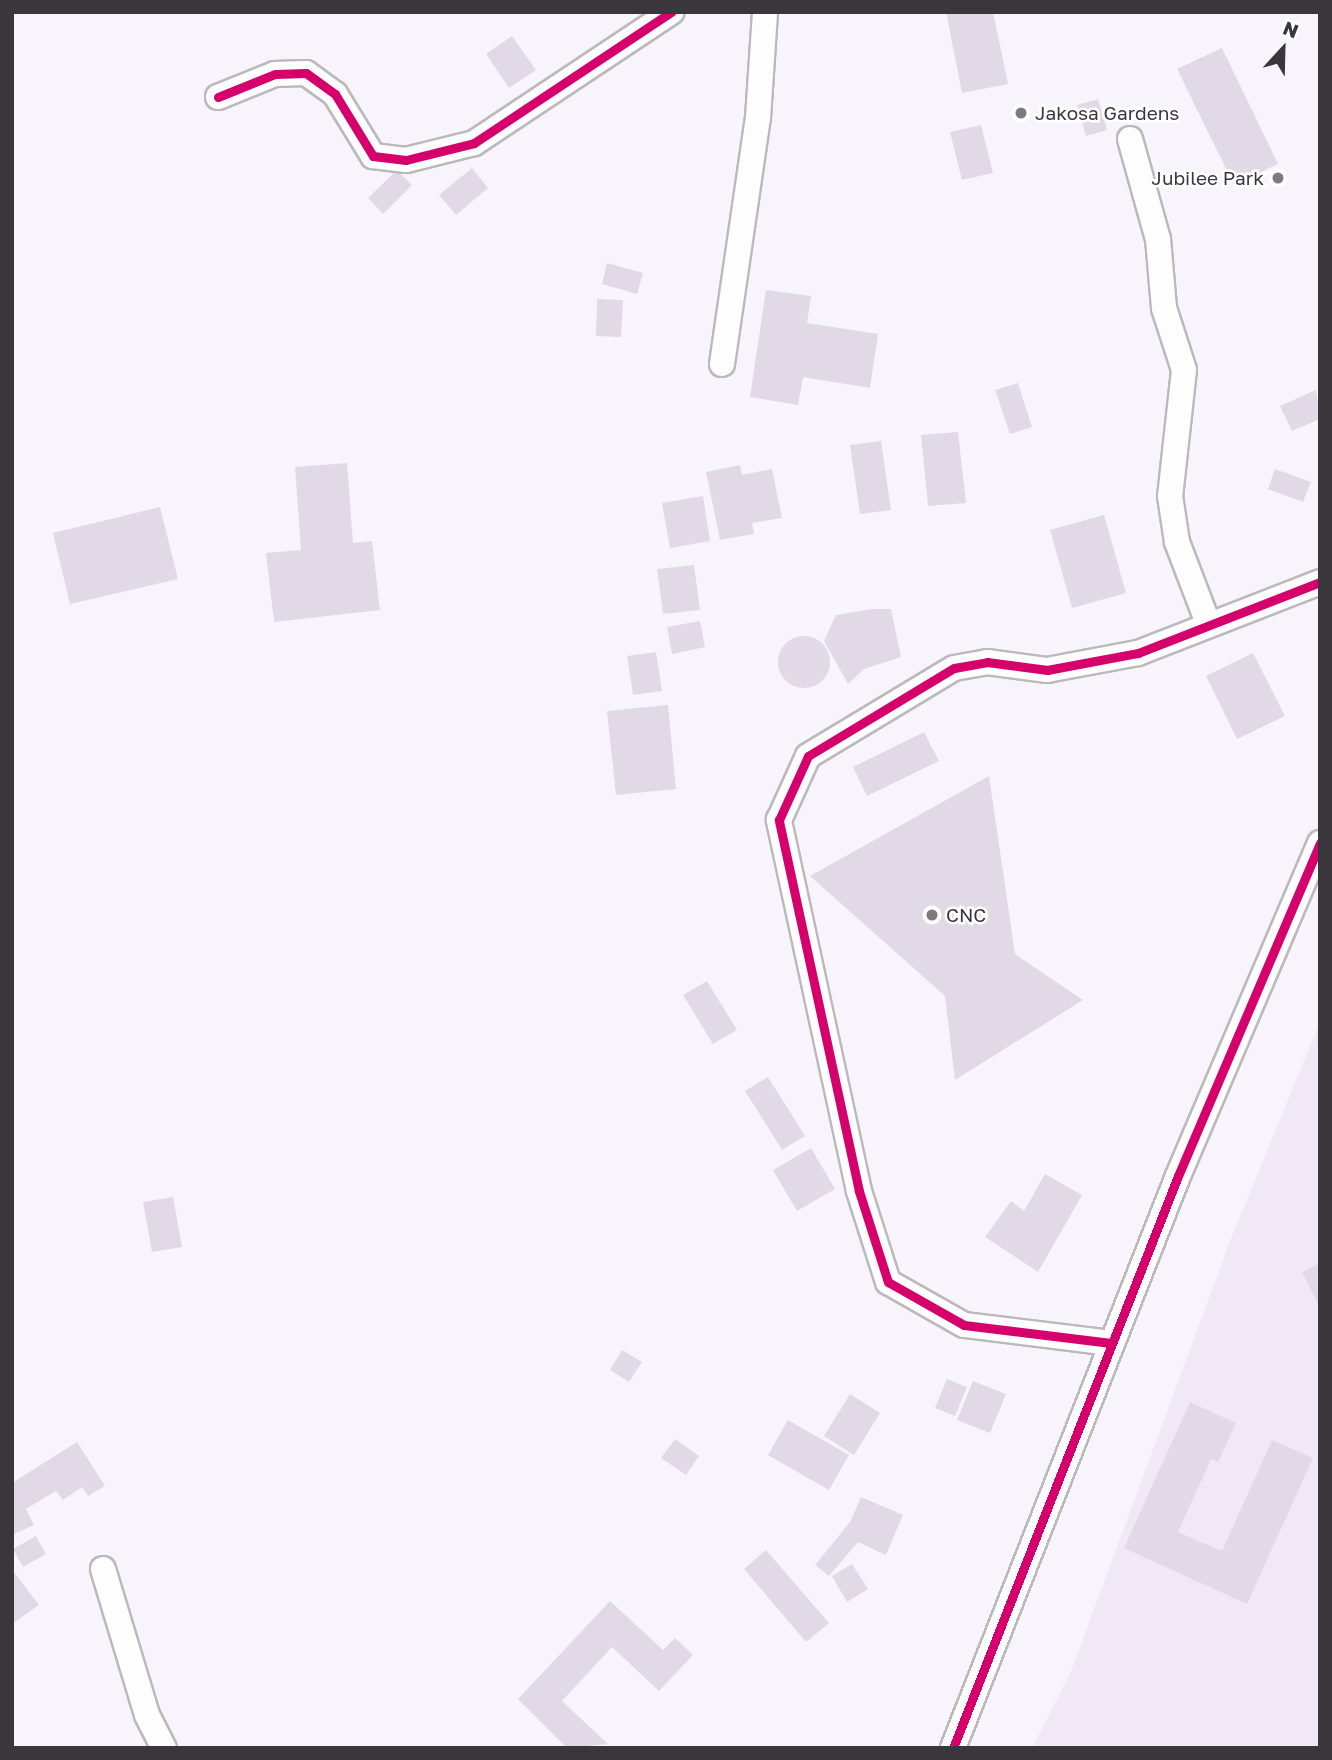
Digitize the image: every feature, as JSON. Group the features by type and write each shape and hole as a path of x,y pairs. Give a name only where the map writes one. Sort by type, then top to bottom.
{"street":[{"path":"722,364 758,118 765,12"},
{"path":"218,97 275,74 306,73 335,94 373,156 406,160 474,144 658,16"},
{"path":"1130,139 1158,239 1164,308 1184,370 1170,496 1177,542 1208,623"},
{"path":"1111,1343 964,1325 888,1282 859,1191 779,820 808,756 954,668 987,662 1047,670 1138,653 1208,623 1320,582"},
{"path":"953,1748 1111,1343 1320,843"},
{"path":"103,1569 146,1715 164,1748"}],"shaded area":[{"path":"1320,1022 1320,1748 1032,1748 1070,1674 1230,1241"}],"building":[{"path":"946,12 993,12 1008,84 962,93"},
{"path":"512,36 536,70 509,88 486,54"},
{"path":"1222,48 1278,164 1234,185 1177,69"},
{"path":"1098,99 1107,130 1086,136 1077,105"},
{"path":"981,125 993,173 962,180 950,132"},
{"path":"472,168 488,188 456,215 439,195"},
{"path":"397,170 412,185 383,214 368,198"},
{"path":"607,263 643,273 637,294 602,284"},
{"path":"766,290 811,296 807,323 878,334 870,388 803,377 798,405 750,397"},
{"path":"597,299 623,300 621,337 596,336"},
{"path":"1018,383 1032,427 1010,434 995,390"},
{"path":"1316,390 1320,419 1292,431 1280,406"},
{"path":"958,432 966,503 928,506 921,435"},
{"path":"881,441 891,510 860,514 850,445"},
{"path":"347,463 353,543 372,541 380,610 274,622 266,553 301,550 295,467"},
{"path":"740,465 742,475 772,469 782,518 752,523 754,534 720,540 706,472"},
{"path":"1275,469 1311,482 1303,502 1268,489"},
{"path":"703,496 710,541 670,548 662,503"},
{"path":"160,507 178,579 70,604 53,533"},
{"path":"1104,515 1126,593 1072,608 1050,530"},
{"path":"694,565 700,610 663,614 657,569"},
{"path":"891,609 901,657 864,669 848,684 824,641 836,615"},
{"path":"700,621 705,647 672,654 667,627"},
{"path":"804,636 823,643 830,662 823,681 804,688 785,681 778,662 785,643"},
{"path":"656,652 662,691 633,695 627,656"},
{"path":"1253,653 1285,716 1237,739 1206,676"},
{"path":"668,705 676,789 616,795 607,711"},
{"path":"924,732 939,761 867,796 853,767"},
{"name":"CNC","path":"989,776 1015,954 1083,1000 955,1080 945,996 810,876"},
{"path":"707,981 737,1030 713,1044 683,995"},
{"path":"768,1077 805,1136 782,1150 745,1091"},
{"path":"811,1148 835,1189 797,1211 773,1170"},
{"path":"1045,1174 1082,1195 1038,1272 985,1237 1011,1201 1024,1211"},
{"path":"173,1197 182,1247 152,1252 143,1202"},
{"path":"1320,1263 1320,1308 1302,1272"},
{"path":"622,1350 642,1362 629,1382 610,1370"},
{"path":"947,1379 967,1387 955,1416 935,1408"},
{"path":"973,1381 1006,1394 990,1433 957,1420"},
{"path":"850,1394 880,1413 854,1455 824,1436"},
{"path":"1190,1402 1236,1423 1218,1462 1211,1459 1178,1532 1222,1551 1272,1440 1313,1458 1247,1604 1124,1548"},
{"path":"788,1420 849,1455 829,1490 768,1455"},
{"path":"675,1439 699,1456 686,1475 661,1458"},
{"path":"77,1442 105,1486 88,1496 82,1487 63,1500 56,1491 26,1509 34,1525 12,1535 12,1483"},
{"path":"861,1497 903,1515 886,1555 858,1542 829,1576 815,1565 850,1522"},
{"path":"36,1536 46,1554 23,1567 13,1549"},
{"path":"766,1550 829,1623 806,1642 744,1569"},
{"path":"852,1564 868,1589 847,1602 832,1576"},
{"path":"14,1572 39,1605 12,1624 12,1574"},
{"path":"610,1601 663,1650 675,1638 693,1655 659,1691 612,1647 562,1701 608,1744 567,1748 518,1699"}],"cycle path":[{"path":"218,97 275,74 306,73 335,94 373,156 406,160 474,143 671,12"},
{"path":"1111,1343 964,1325 888,1282 859,1191 779,820 808,756 954,668 987,662 1047,670 1138,653 1320,582"},
{"path":"953,1748 1178,1176 1320,843"}],"place":[{"name":"Jakosa Gardens","path":"1021,113"},
{"name":"Jubilee Park","path":"1278,178"},
{"name":"CNC","path":"932,915"}]}
